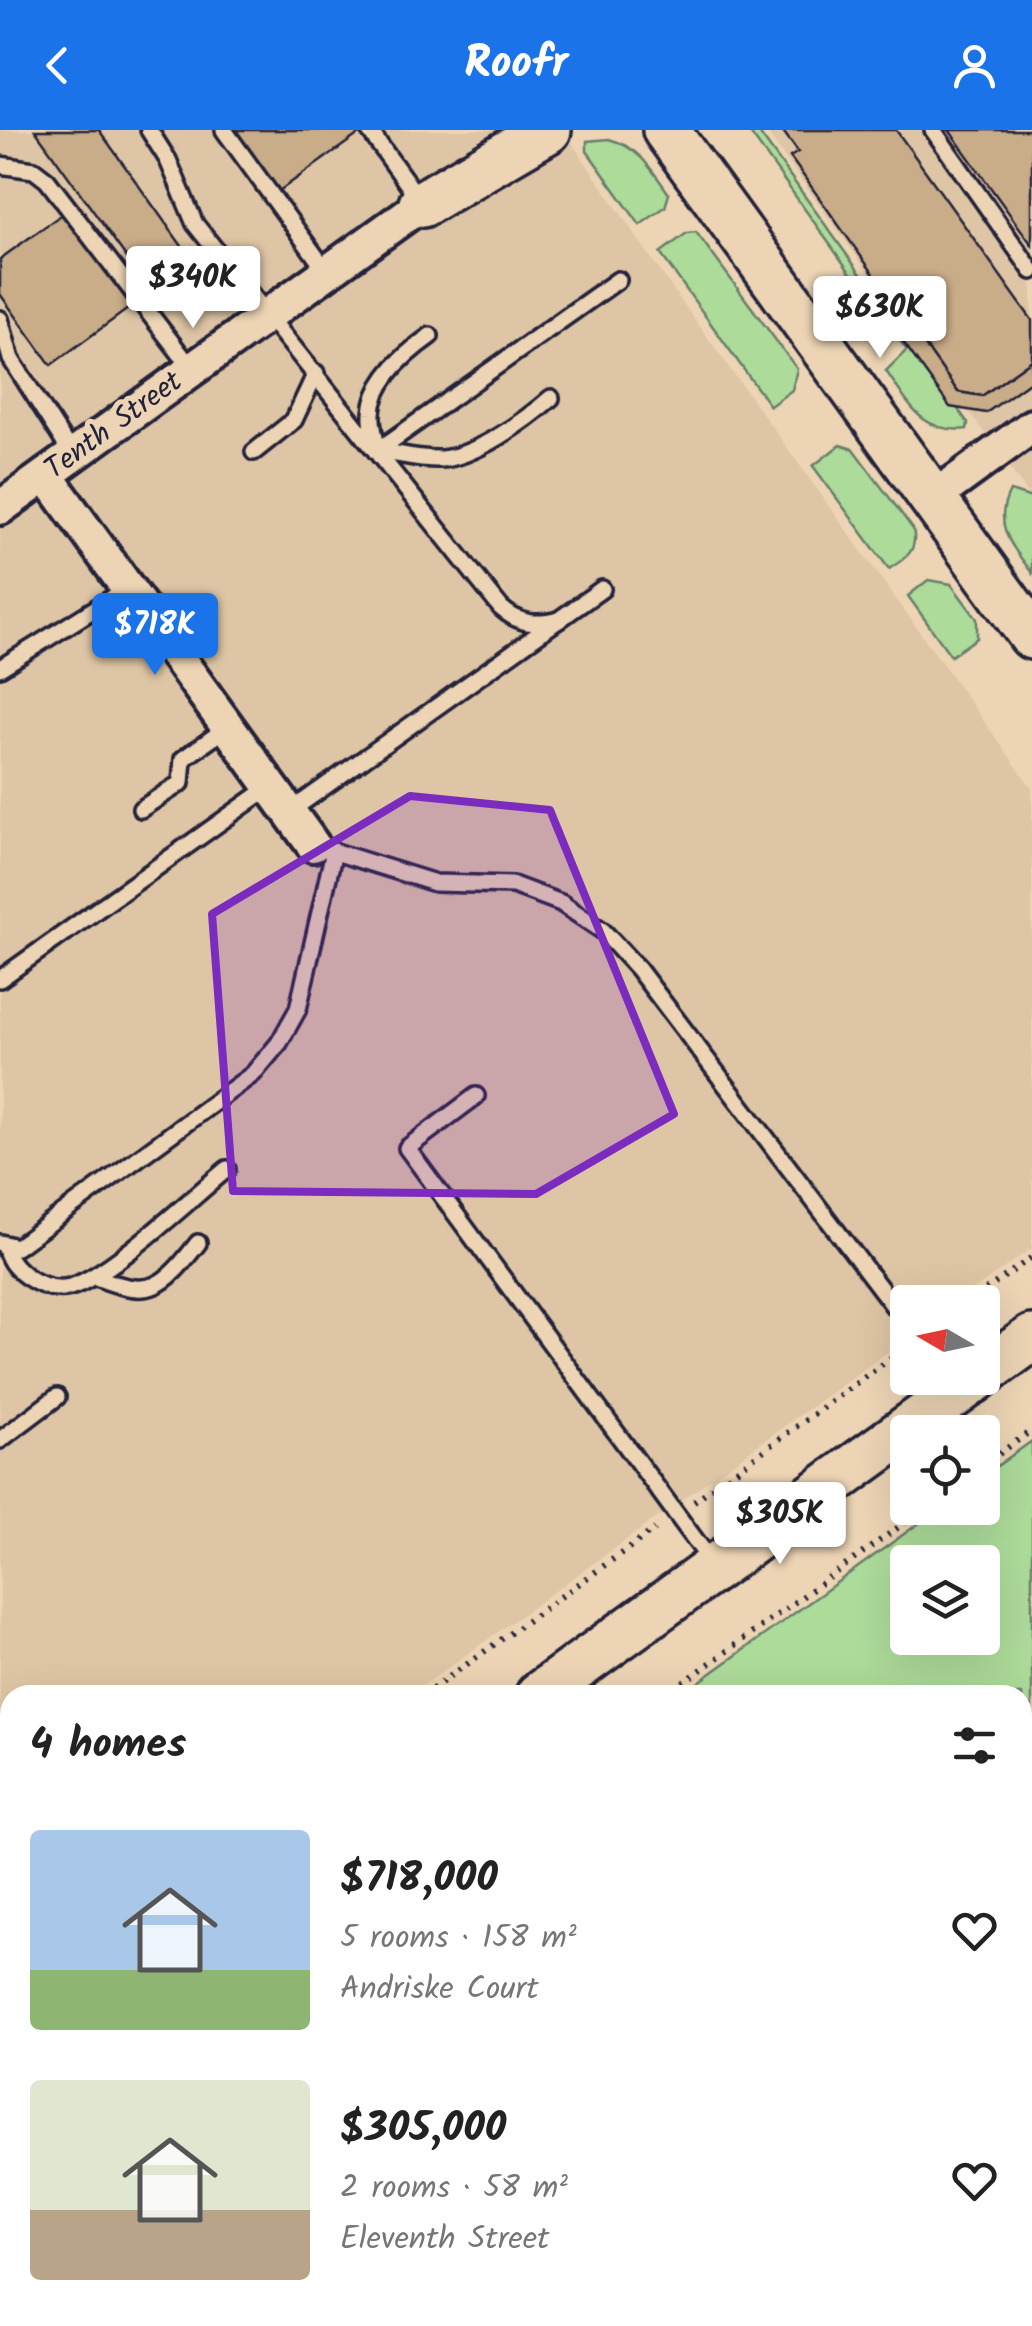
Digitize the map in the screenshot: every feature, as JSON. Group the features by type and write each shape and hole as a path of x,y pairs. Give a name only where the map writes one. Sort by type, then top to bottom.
{"street":[{"name":"Tenth Street","path":"422,204 491,130"},
{"name":"Tenth Street","path":"0,508 422,204 548,130"},
{"path":"666,130 1032,636"},
{"path":"933,498 1032,426"},
{"path":"46,475 280,799 324,848"},
{"path":"1000,1358 1032,1338"},
{"path":"553,1685 946,1395"}],"lane":[{"path":"149,130 168,160 196,224 501,608 526,623 559,620"},
{"path":"224,130 327,273"},
{"path":"369,130 422,204"},
{"path":"933,130 1032,271"},
{"path":"0,165 34,170 47,180 192,370"},
{"path":"377,451 618,280"},
{"path":"0,319 6,360 73,456"},
{"path":"377,451 372,412 380,386 408,351 430,336"},
{"path":"254,452 294,420 316,374"},
{"path":"377,451 442,459 472,449 527,419 551,398"},
{"path":"0,668 128,588"},
{"path":"0,979 602,589"},
{"path":"141,809 181,783 183,759 228,727"},
{"path":"2,1244 17,1247 254,1074 279,1043 298,1009 324,848 435,883 513,885 561,903 603,931 638,969 890,1300"},
{"path":"476,1096 407,1148 715,1568"},
{"path":"2,1244 19,1271 50,1288 67,1288 96,1277 226,1169"},
{"path":"96,1277 126,1289 148,1290 178,1269 198,1243"},
{"path":"0,1440 57,1397"}],"path":[{"path":"992,1285 1032,1257"},
{"path":"1000,1453 1032,1430"},
{"path":"680,1685 901,1525"}],"highlighted area":[{"path":"410,796 550,810 674,1114 536,1194 233,1191 212,914"}],"shaded area":[{"path":"0,130 563,130 669,284 1032,788 1032,1248 980,1285 890,1285 890,1350 424,1685 0,1685"},
{"path":"765,130 1032,130 1032,499 973,417"}],"green space":[{"path":"748,130 757,130 968,423 967,429 938,427 927,422 902,395 886,371 907,350 877,310 855,307 847,299 846,289 854,278"},
{"path":"609,139 637,154 669,194 665,207 640,225 587,151 587,141"},
{"path":"696,232 797,369 792,390 770,406 660,253 687,233"},
{"path":"840,445 853,449 913,529 912,548 889,569 813,466"},
{"path":"1010,491 1032,498 1032,573 1004,525"},
{"path":"928,580 951,584 977,619 977,638 951,656 908,596"},
{"path":"1032,1441 1032,1685 695,1685 916,1525 1000,1525 1000,1464"}],"building":[{"path":"35,130 99,130 189,256 147,286"},
{"path":"235,130 356,130 359,134 279,191"},
{"path":"782,130 896,130 1032,320 1032,360 982,396 958,392 790,157 798,152"},
{"path":"949,130 1032,130 1032,245"},
{"path":"65,212 132,306 51,365 0,294 0,259"},
{"path":"909,323 958,392 982,396 1032,360 1032,380 986,413 950,407 896,332"}]}
